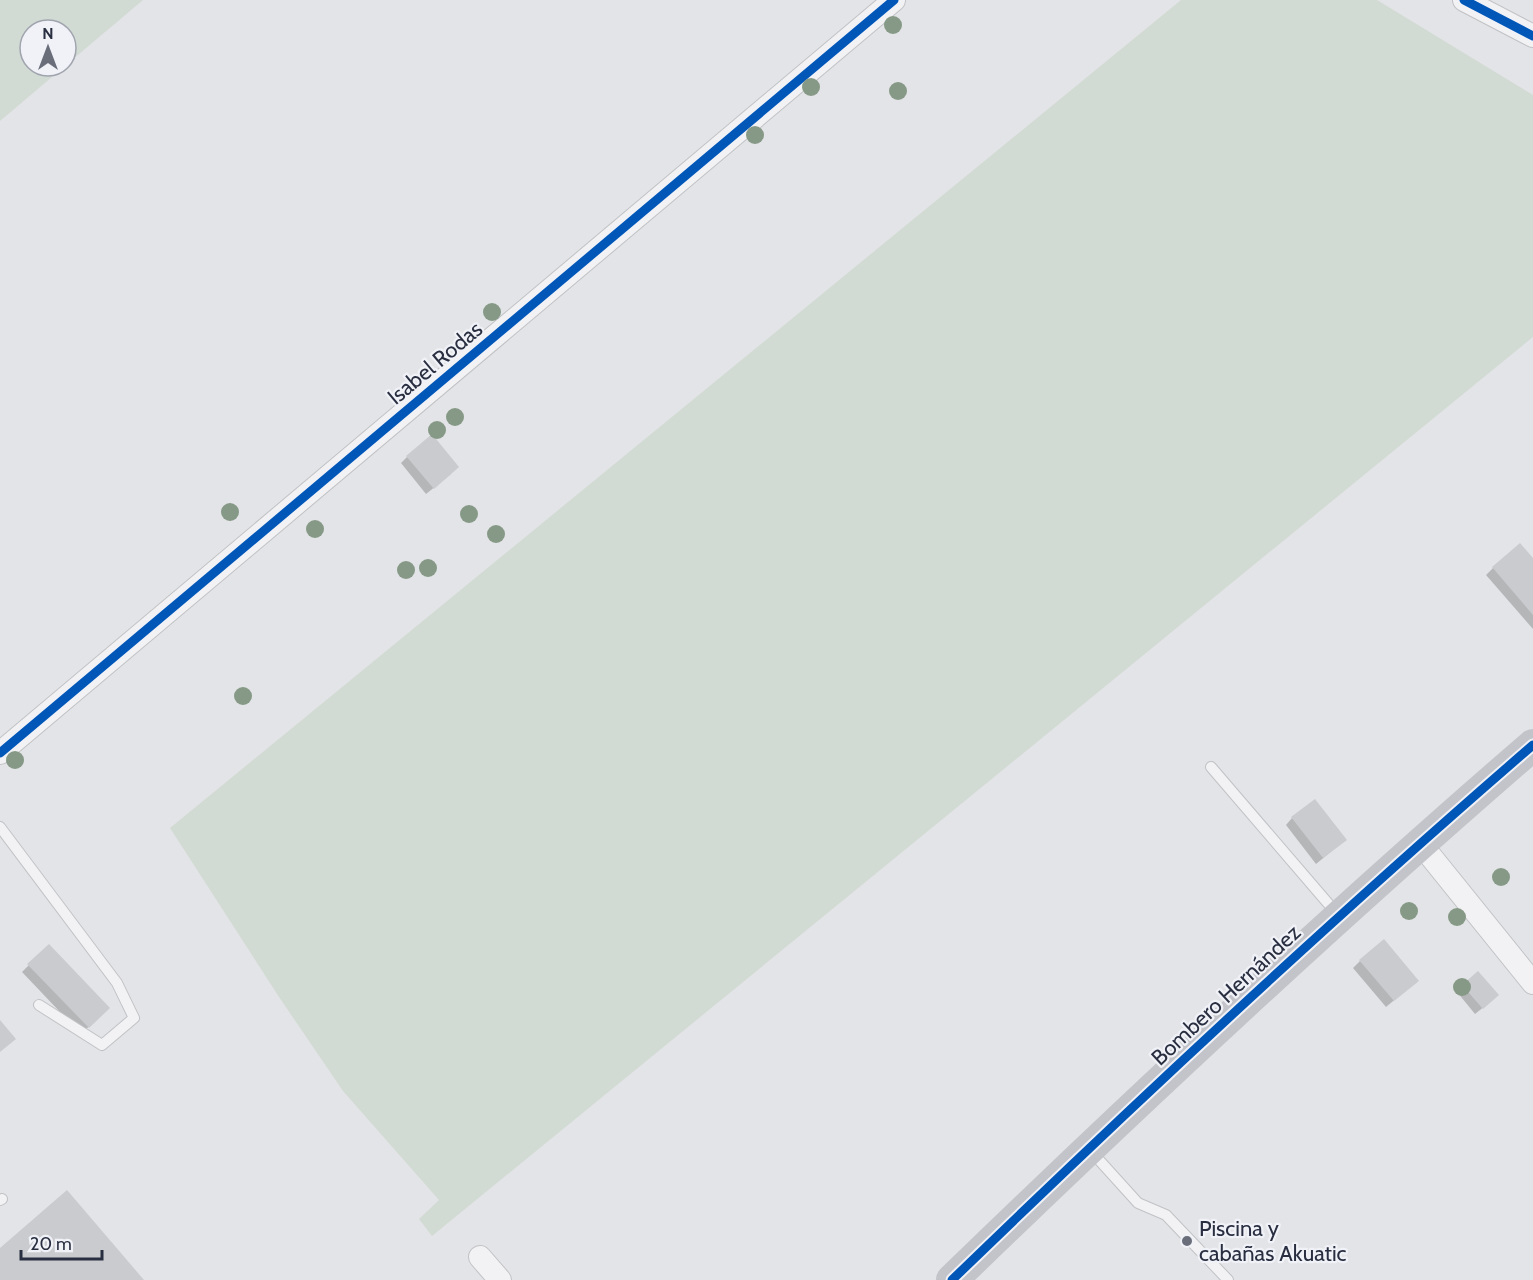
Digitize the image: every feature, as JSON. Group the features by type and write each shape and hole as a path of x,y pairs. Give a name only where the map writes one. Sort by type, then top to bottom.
{"street":[{"name":"Isabel Rodas","path":"0,753 894,0"},
{"path":"1464,0 1533,36"},
{"name":"Bombero Hernández","path":"952,1280 1088,1148 1420,843 1533,745"},
{"path":"1420,843 1533,983"},
{"path":"480,1257 500,1280"}],"lane":[{"path":"1211,767 1340,917"},
{"path":"0,827 117,983 134,1018 102,1045 39,1005"},
{"path":"1088,1148 1138,1203 1166,1215 1228,1280"}],"shaded area":[{"path":"0,0 143,0 78,55 78,18 18,18 18,78 51,78 0,121"},
{"path":"1181,0 1377,0 1533,95 1533,337 432,1236 419,1219 439,1200 343,1091 279,997 170,828"}],"building":[{"path":"432,434 459,467 434,489 406,456"},
{"path":"1520,543 1533,558 1533,615 1492,567"},
{"path":"1315,799 1347,840 1323,858 1291,817"},
{"path":"1384,939 1419,981 1394,1001 1359,960"},
{"path":"49,944 110,1008 89,1028 27,964"},
{"path":"1478,971 1499,995 1483,1009 1462,985"},
{"path":"0,1020 16,1039 0,1052"},
{"path":"67,1190 144,1280 0,1280 0,1248"}],"cycle path":[{"path":"0,753 894,0"},
{"path":"1464,0 1533,36"},
{"path":"952,1280 1239,1008 1533,745"}],"place":[{"name":"Piscina y cabañas Akuatic","path":"1187,1241"}]}
